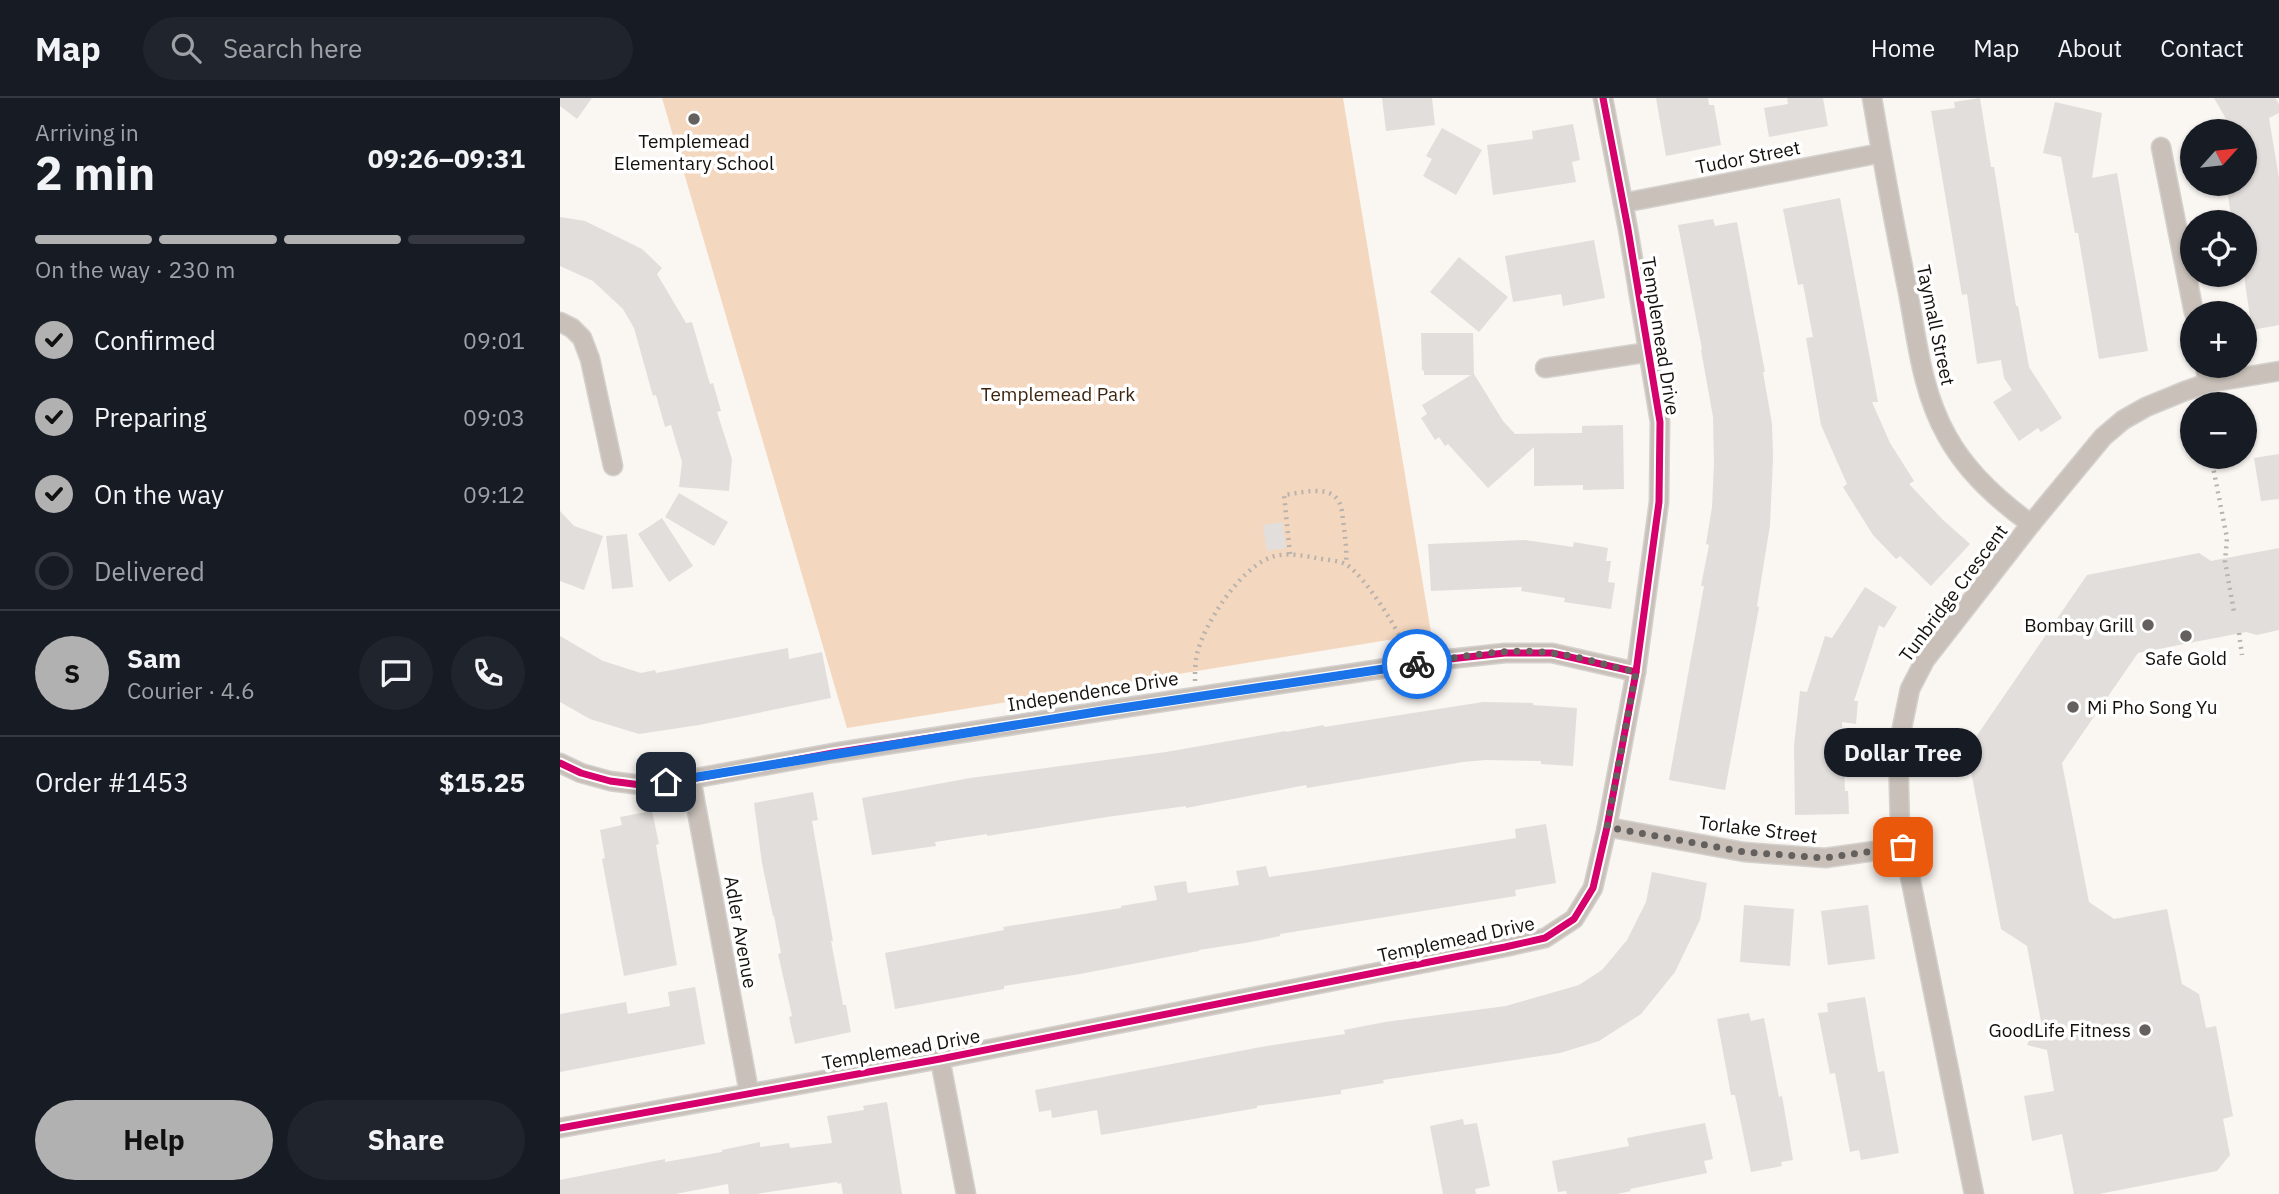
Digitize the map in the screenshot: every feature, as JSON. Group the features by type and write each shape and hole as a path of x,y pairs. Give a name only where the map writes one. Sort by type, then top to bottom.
{"street":[{"name":"Templemead Drive","path":"560,1128 940,1059 1545,938 1574,919 1593,888 1607,827 1636,672 1659,502 1660,422 1603,98"},
{"name":"Taymall Street","path":"1872,98 1918,352 1930,400 1947,437 1969,466 2007,507 2031,524"},
{"path":"2161,147 2192,301"},
{"name":"Tudor Street","path":"1623,203 1881,153"},
{"path":"560,322 572,327 582,338 590,359 614,466"},
{"path":"1545,368 1649,352"},
{"name":"Tunbridge Crescent","path":"2257,372 2279,371"},
{"name":"Tunbridge Crescent","path":"1974,1194 1900,827 1898,747 1910,689 1925,660 2103,437 2123,420 2200,378"},
{"name":"Independence Drive","path":"560,763 581,773 610,781 641,785 1476,655 1552,653 1636,672"},
{"name":"Adler Avenue","path":"691,779 749,1092"},
{"name":"Torlake Street","path":"1607,827 1744,852 1825,858 1903,847"},
{"path":"940,1059 967,1194"}],"path":[{"path":"2213,469 2227,538 2225,561 2234,612"},
{"path":"1290,554 1284,495 1327,492 1337,497 1341,507 1347,542 1346,564"},
{"path":"1195,697 1197,653 1224,599 1242,577 1269,558 1290,554 1346,564 1388,615 1404,644 1411,664"},
{"path":"2238,633 2242,655"}],"green space":[{"name":"Templemead Park","path":"662,98 1343,98 1431,633 847,728"}],"building":[{"path":"560,98 592,98 577,119 560,106"},
{"path":"1382,98 1432,98 1435,125 1386,131"},
{"path":"1656,98 1708,98 1709,105 1714,105 1721,145 1666,156"},
{"path":"1787,98 1823,98 1828,126 1769,137 1764,108 1788,104"},
{"path":"1980,98 2029,367 2062,418 2041,432 2038,428 2019,441 1993,402 2012,390 2004,378 2001,360 1977,364 1967,294 1962,295 1931,111 1955,108 1954,102"},
{"path":"2214,98 2275,98 2279,104 2279,113 2269,118 2279,178 2279,325 2257,329 2257,301 2248,301 2246,287 2257,287 2257,210 2230,210 2228,196 2258,196 2258,119 2226,119"},
{"path":"2055,102 2102,113 2092,178 2117,173 2148,351 2099,359 2078,233 2075,233 2061,157 2043,153"},
{"path":"1573,124 1580,160 1572,162 1576,182 1493,195 1487,145 1533,139 1532,131"},
{"path":"1442,128 1482,150 1456,195 1423,176 1432,159 1426,156"},
{"path":"1840,198 1878,402 1872,402 1890,443 1914,481 1909,484 1970,544 1931,586 1900,556 1896,559 1873,535 1843,487 1847,484 1821,425 1806,338 1813,337 1803,284 1798,285 1783,209"},
{"path":"560,217 585,221 642,249 662,268 657,274 686,323 692,322 710,384 713,383 721,411 717,412 732,459 729,491 679,487 682,462 671,425 665,427 656,395 653,396 634,328 623,309 593,281 560,266"},
{"path":"1713,219 1715,226 1737,222 1765,372 1772,424 1773,458 1770,525 1757,606 1759,607 1725,790 1669,780 1704,586 1701,586 1709,545 1706,544 1712,507 1714,464 1713,417 1678,225"},
{"path":"1594,240 1605,298 1563,306 1561,294 1513,302 1505,256"},
{"path":"1459,257 1508,297 1479,332 1430,292"},
{"path":"1421,333 1473,333 1474,374 1503,421 1515,434 1582,433 1582,426 1623,425 1624,489 1583,490 1583,485 1534,486 1534,447 1488,488 1448,444 1445,446 1439,437 1435,440 1421,418 1427,414 1422,405 1471,375 1424,375"},
{"path":"2279,454 2279,499 2261,501 2256,469 2257,458"},
{"path":"679,493 728,522 714,546 665,517"},
{"path":"560,511 574,526 603,536 584,590 560,581"},
{"path":"662,518 693,566 669,582 638,534"},
{"path":"1282,522 1286,548 1267,551 1263,525"},
{"path":"627,534 633,587 612,589 606,536"},
{"path":"1525,540 1573,547 1574,542 1608,548 1606,561 1611,561 1608,582 1615,583 1611,609 1564,602 1565,598 1521,591 1522,587 1431,591 1428,544"},
{"path":"2279,548 2279,630 2257,635 2246,632 2138,653 2062,763 2089,902 2114,919 2167,909 2182,984 2199,994 2206,1028 2216,1026 2233,1116 2223,1119 2230,1155 2217,1171 2099,1194 2074,1194 2062,1134 2032,1141 2024,1096 2054,1091 2047,1050 2027,1045 2034,1029 2042,1027 2027,946 2001,929 1967,750 2087,575 2199,553 2211,561"},
{"path":"1865,587 1897,607 1884,628 1879,625 1854,701 1858,701 1856,724 1842,722 1845,791 1848,791 1849,814 1795,815 1794,746 1800,691 1807,692 1825,636 1832,638"},
{"path":"560,636 603,661 641,673 655,670 656,673 788,648 789,659 822,652 831,698 699,725 639,734 590,719 560,702"},
{"path":"1483,702 1533,703 1577,708 1573,766 1541,764 1541,761 1463,762 1307,788 1306,785 1186,808 935,842 936,846 872,855 862,798 970,778 1166,752"},
{"path":"813,792 818,820 812,821 831,941 851,1032 795,1044 789,1017 792,1016 778,954 781,953 762,863 754,803"},
{"path":"652,811 677,965 624,976 602,859 605,858 600,830 622,825 620,817"},
{"path":"1546,824 1556,883 1515,890 1516,896 1280,934 1251,942 1004,986 1004,989 895,1009 885,953 1004,930 1003,927 1157,900 1154,886 1186,881 1188,893 1239,885 1236,871 1266,866 1269,877 1311,871 1516,838 1515,829"},
{"path":"1652,872 1707,883 1700,920 1675,972 1641,1014 1599,1041 1560,1053 1383,1080 1384,1083 1341,1090 1341,1094 1257,1106 1101,1135 1097,1110 1052,1118 1051,1110 1039,1112 1035,1090 1261,1047 1345,1034 1344,1030 1385,1022 1506,1006 1579,985 1602,970 1627,940 1646,902"},
{"path":"1744,905 1794,909 1790,966 1740,962"},
{"path":"1868,905 1875,959 1828,965 1821,911"},
{"path":"695,987 705,1044 560,1072 560,1014 626,1002 628,1014 670,1006 668,992"},
{"path":"1865,997 1878,1072 1884,1071 1899,1153 1861,1160 1859,1150 1850,1152 1835,1073 1830,1074 1818,1013 1828,1012 1827,1003"},
{"path":"1749,1013 1751,1021 1764,1018 1793,1160 1781,1162 1782,1166 1751,1172 1735,1095 1731,1095 1717,1019"},
{"path":"887,1102 902,1194 843,1194 841,1183 837,1182 756,1194 729,1194 728,1184 675,1194 560,1194 560,1180 665,1159 665,1162 722,1152 760,1142 760,1147 789,1143 790,1148 832,1143 827,1116 864,1110 863,1106"},
{"path":"1463,1119 1464,1125 1477,1123 1490,1186 1475,1189 1476,1194 1443,1194 1430,1126"},
{"path":"1705,1123 1713,1159 1704,1161 1707,1173 1617,1194 1558,1192 1552,1161 1629,1146 1627,1138"}],"cycle path":[{"path":"560,1128 940,1059 1505,947 1545,938 1574,919 1593,888 1607,827 1636,672 1659,502 1660,422 1603,98"},
{"path":"560,763 581,773 610,781 641,785 1129,707 1440,660 1505,653 1552,653 1636,672"}],"way so far":[{"path":"1417,664 1476,655 1532,652 1552,653 1636,672 1607,827 1744,852 1825,858 1903,847"}],"place":[{"name":"Templemead Elementary School","path":"694,119"},
{"name":"Bombay Grill","path":"2148,625"},
{"name":"Safe Gold","path":"2186,636"},
{"name":"Mi Pho Song Yu","path":"2073,707"},
{"name":"Dollar Tree","path":"1903,847"},
{"name":"GoodLife Fitness","path":"2145,1030"}],"route":[{"path":"666,782 833,753 1417,664"}]}
